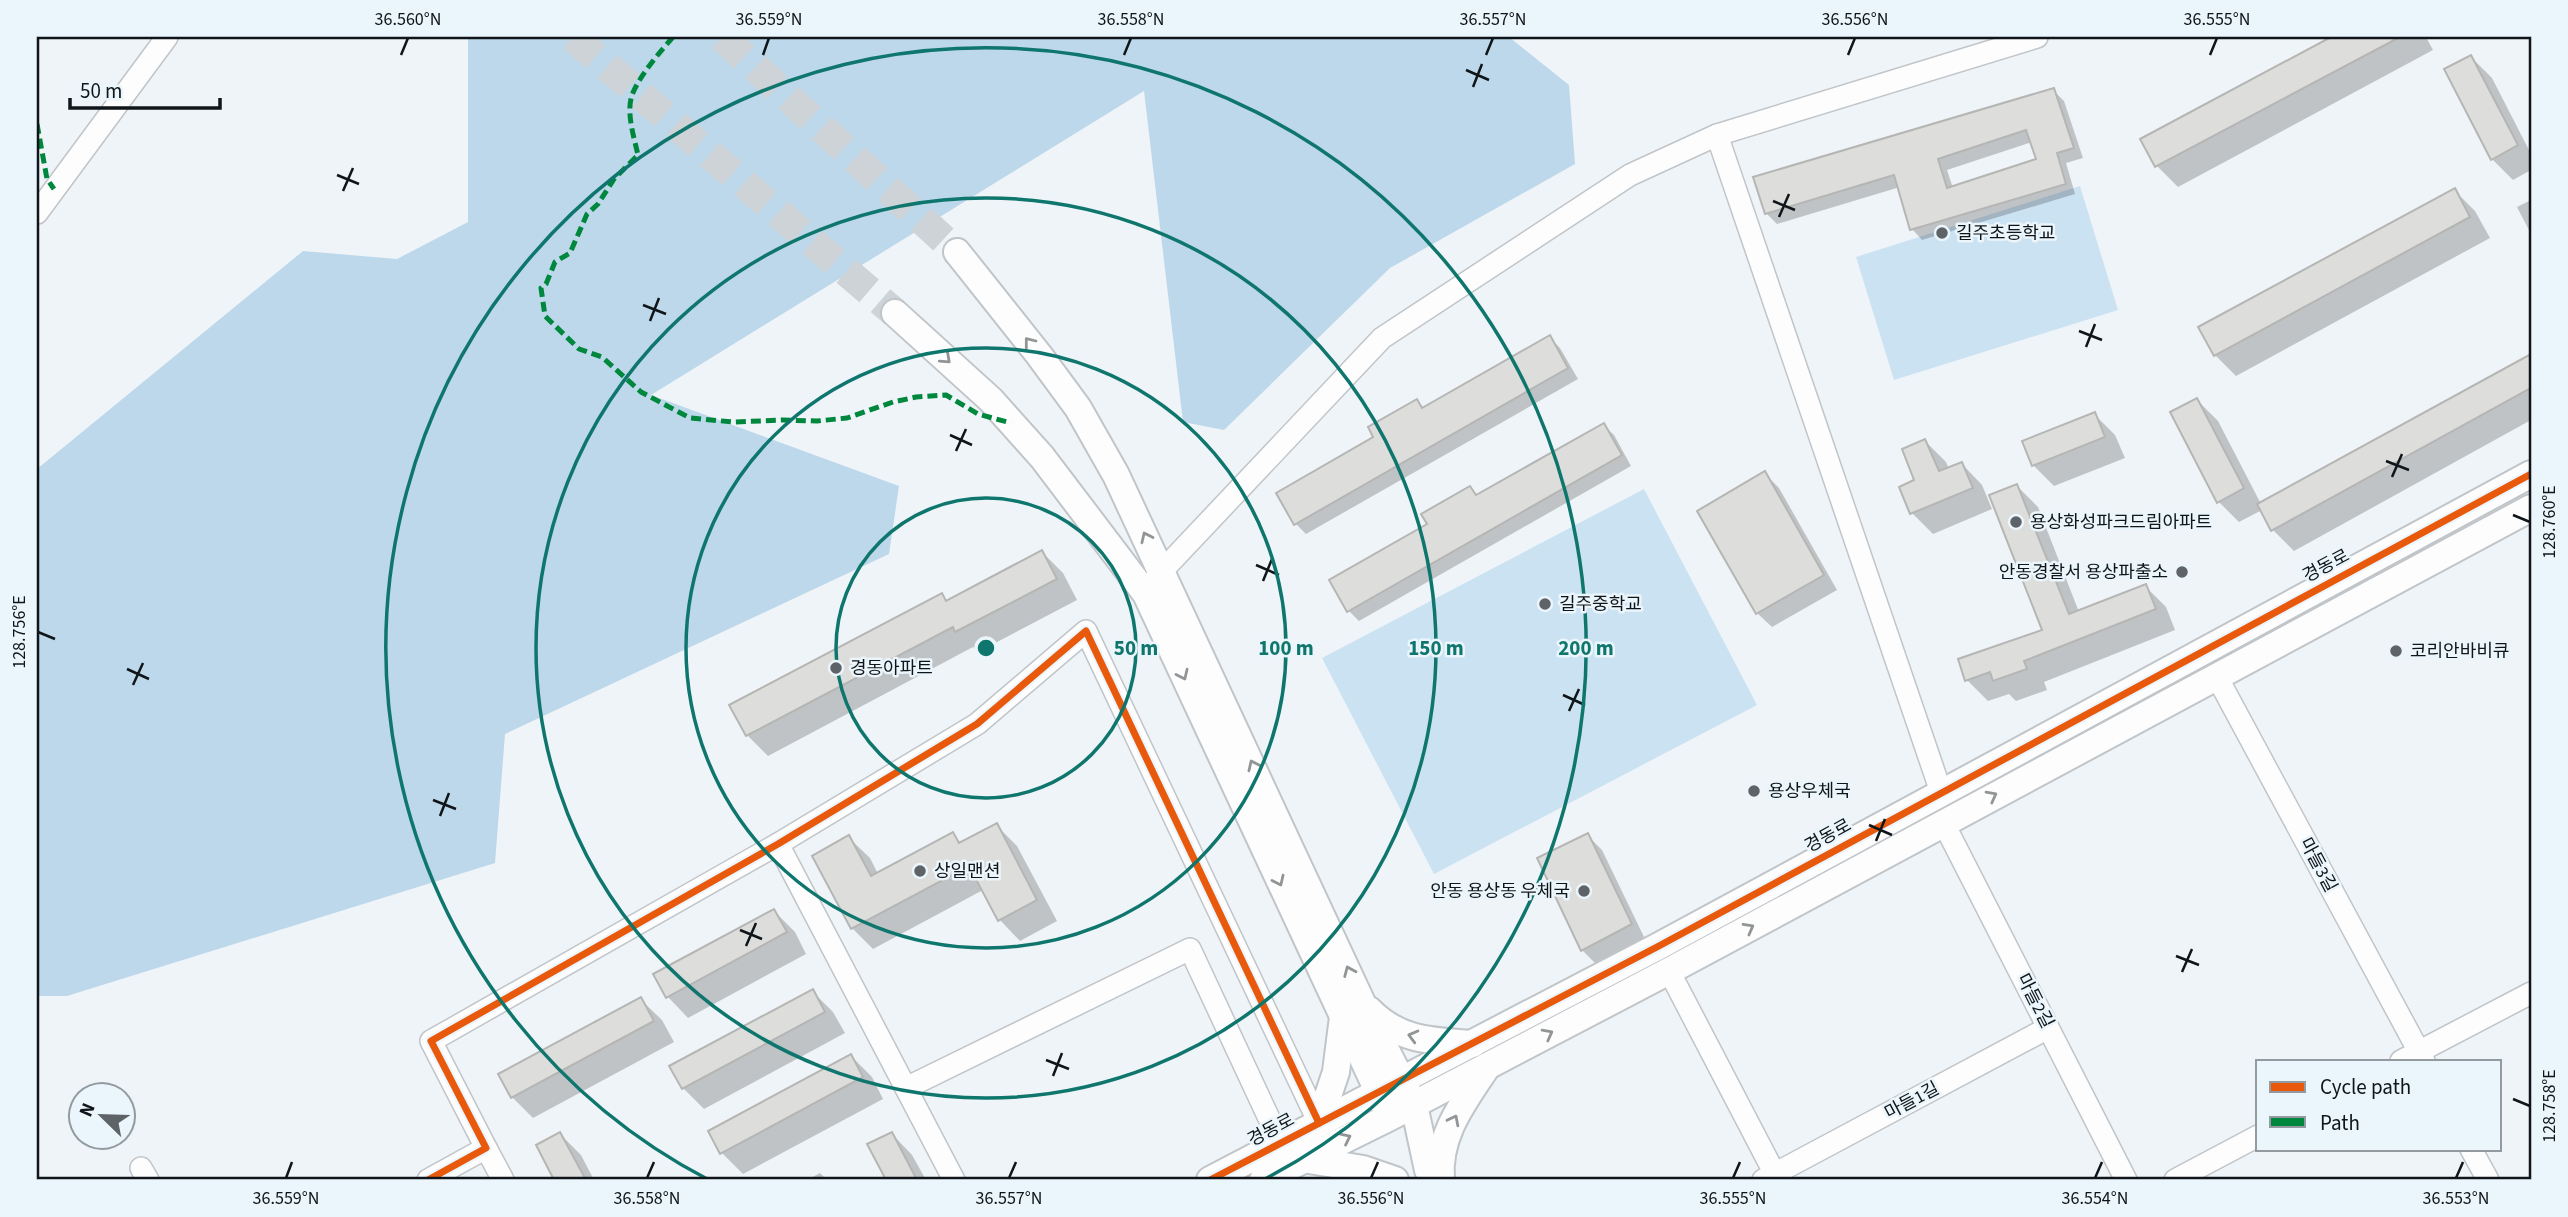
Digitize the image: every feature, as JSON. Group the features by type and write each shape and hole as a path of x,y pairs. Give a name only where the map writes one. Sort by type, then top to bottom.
{"street":[{"path":"37,213 167,37"},
{"path":"1146,594 1161,571 1382,338 1630,175 1717,135 2037,37"},
{"path":"1717,135 1941,792"},
{"path":"957,252 1078,408 1116,475 1161,571 1353,1011 1319,1123"},
{"path":"895,313 991,400 1042,457 1146,594 1434,1177"},
{"name":"경동로","path":"1263,1180 1402,1111 1480,1055 1941,792 2531,474"},
{"name":"경동로","path":"1210,1180 1390,1086 1480,1055 1669,971 2531,508"},
{"path":"503,1180 431,1041 778,844 977,724 1086,631 1319,1123"},
{"name":"마들3길","path":"2217,677 2414,1058"},
{"name":"마들2길","path":"1943,822 2126,1180"},
{"path":"778,844 954,1180"},
{"path":"906,1088 1190,949 1280,1142"},
{"name":"마들1길","path":"1669,971 1772,1178 2048,1028"},
{"path":"2414,1058 2531,993"},
{"path":"1353,1011 1404,1034 1480,1055 1443,1144 1434,1177"},
{"path":"2175,1180 2256,1137"},
{"path":"428,1180 486,1148"},
{"path":"2472,1150 2488,1180"},
{"path":"1303,1159 1363,1169 1395,1180"}],"shaded area":[{"path":"468,37 1509,37 1569,85 1575,164 1390,268 1224,430 1183,422 1144,91 651,395 899,486 889,554 505,734 495,863 67,996 37,996 37,469 303,251 397,259 468,222"},
{"path":"2080,186 2118,310 1894,380 1856,257"},
{"path":"1644,489 1757,705 1434,874 1322,658"}],"building":[{"path":"2331,37 2400,37 2155,167 2140,139"},
{"path":"2471,55 2518,145 2491,160 2444,69"},
{"path":"2054,88 2074,148 2057,153 2066,184 1910,230 1894,175 1765,214 1753,177","holes":["2026,130 2036,159 1947,188 1938,159"]},
{"path":"2455,188 2470,217 2214,356 2198,327"},
{"path":"1550,335 1568,368 1294,525 1276,493 1373,437 1368,427 1417,399 1422,408"},
{"path":"2531,354 2531,388 2271,531 2257,504"},
{"path":"2197,398 2244,488 2217,503 2170,412"},
{"path":"2095,412 2105,437 2032,466 2022,441"},
{"path":"1604,423 1622,455 1347,612 1329,580 1427,524 1421,514 1470,486 1476,495"},
{"path":"1925,439 1939,471 1962,462 1973,488 1910,514 1899,487 1914,480 1902,449"},
{"path":"1765,471 1824,575 1756,614 1697,511"},
{"path":"2017,484 2069,614 2146,584 2156,609 2024,661 2027,669 1993,681 1990,672 1965,681 1958,659 2042,630 1989,495"},
{"name":"경동아파트","path":"1042,550 1057,579 955,632 953,627 746,736 729,705 942,593 946,601"},
{"name":"상일맨션","path":"997,823 1037,900 998,921 969,866 851,929 812,856 849,835 871,876 953,832 959,843"},
{"name":"안동 용상동 우체국","path":"1588,833 1632,924 1581,951 1537,858"},
{"path":"774,909 787,932 666,998 653,974"},
{"path":"813,989 825,1012 682,1089 669,1066"},
{"path":"641,997 654,1021 511,1098 498,1074"},
{"path":"851,1054 863,1077 720,1154 708,1131"},
{"path":"560,1132 586,1180 554,1180 536,1145"},
{"path":"892,1132 917,1180 886,1180 867,1144"}],"tunnel":[{"path":"573,37 895,313"},
{"path":"722,37 957,252"}],"marked path":[{"path":"673,37 645,72 632,95 630,117 638,155 614,179 598,204 587,214 570,253 555,262 546,284 541,288 545,316 579,349 602,357 641,392 690,418 733,422 817,421 847,418 916,397 946,395 978,414 1011,423"},
{"path":"37,124 47,179 54,189"}],"cycle path":[{"path":"1210,1180 1657,947 2531,474"},
{"path":"428,1180 486,1148 431,1041 778,844 977,724 1086,631 1319,1123"}],"place":[{"name":"길주초등학교","path":"1942,233"},
{"name":"용상화성파크드림아파트","path":"2016,522"},
{"name":"안동경찰서 용상파출소","path":"2182,572"},
{"name":"길주중학교","path":"1545,604"},
{"name":"코리안바비큐","path":"2396,651"},
{"name":"경동아파트","path":"836,668"},
{"name":"용상우체국","path":"1754,791"},
{"name":"상일맨션","path":"920,871"},
{"name":"안동 용상동 우체국","path":"1584,891"}]}
